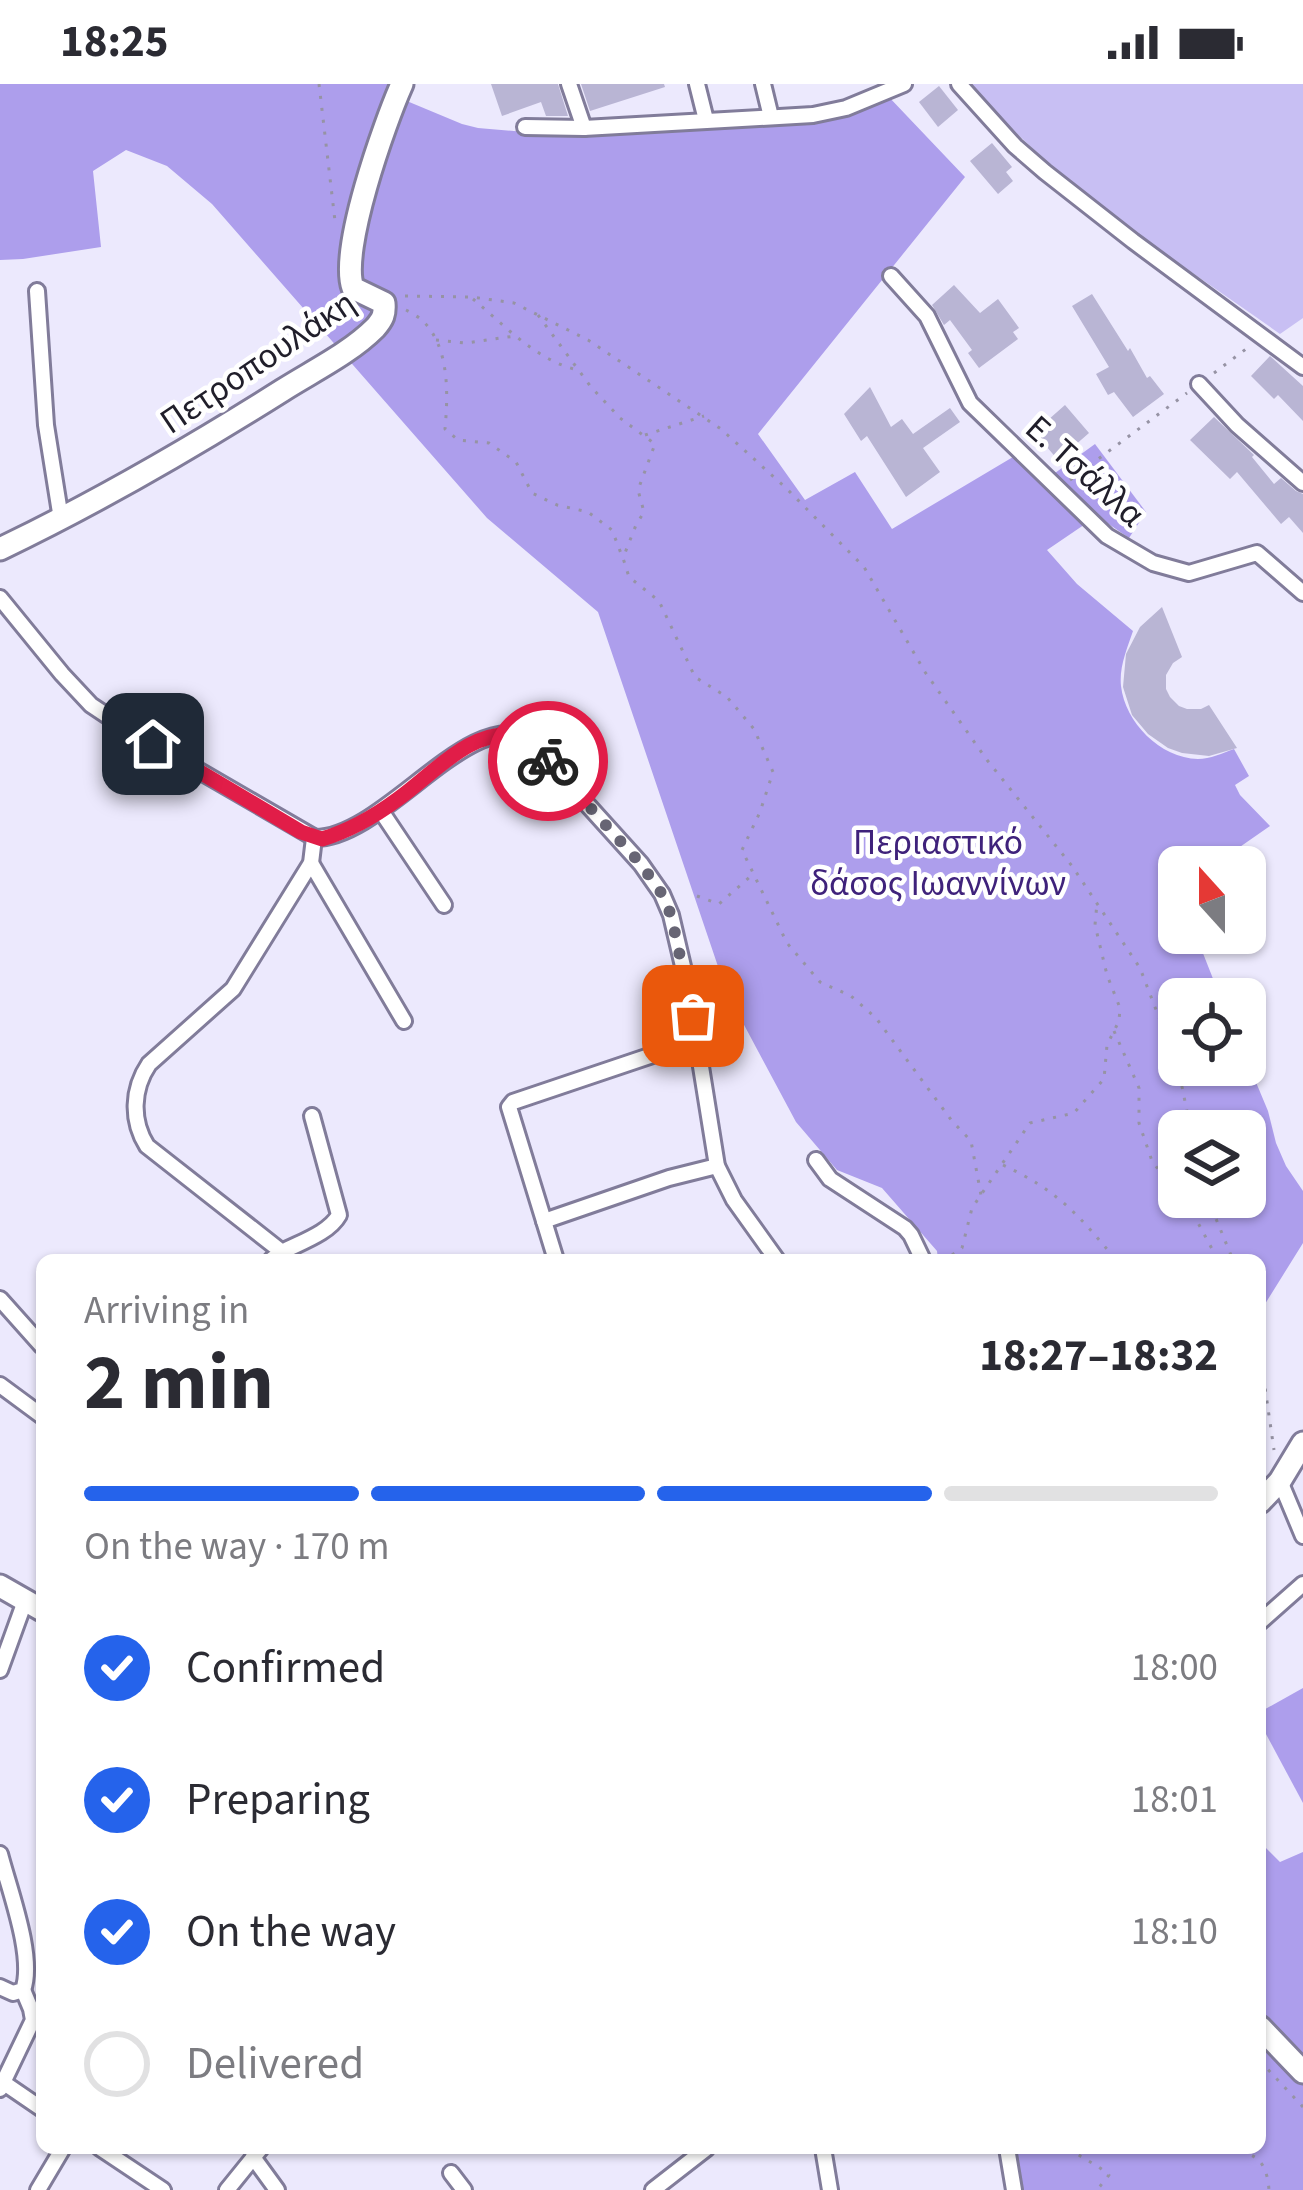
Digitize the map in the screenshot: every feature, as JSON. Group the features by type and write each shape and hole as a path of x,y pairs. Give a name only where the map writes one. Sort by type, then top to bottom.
{"street":[{"name":"Πετροπουλάκη","path":"0,549 171,459 362,338 382,319 390,299 353,288 350,271 362,200 403,84"},
{"path":"569,84 584,128"},
{"path":"697,84 706,120"},
{"path":"763,84 771,117"},
{"path":"525,127 584,128 837,111 904,84"},
{"path":"959,84 1045,172 1303,367"},
{"name":"Ε. Τσάλλα","path":"891,276 931,323 970,403 1107,536 1153,563 1189,573 1257,553 1303,593"},
{"path":"38,292 46,425 61,519"},
{"path":"1199,384 1237,425 1303,482"},
{"path":"0,598 75,689 101,712 314,838 328,837 382,811 471,743 496,735 525,737 641,864 662,894 682,959 717,1166 734,1200 773,1254"},
{"path":"382,811 444,904"},
{"path":"275,1254 147,1147 138,1129 136,1102 149,1064 233,988 311,862 314,838"},
{"path":"311,862 404,1021"},
{"path":"554,1254 509,1107 697,1040"},
{"path":"281,1254 338,1221 312,1116"},
{"path":"816,1160 830,1179 905,1228 920,1254"},
{"path":"544,1221 717,1166"},
{"path":"0,1299 36,1339"},
{"path":"0,1385 36,1412"},
{"path":"1266,1496 1303,1443"},
{"path":"1280,1481 1303,1536"},
{"path":"1266,1617 1303,1584"},
{"path":"0,1586 33,1605 0,1670"},
{"path":"0,1854 27,1982 23,1990 13,1993 0,1987"},
{"path":"23,1990 33,2020 2,2086 36,2106"},
{"path":"1266,2033 1303,2072"},
{"path":"38,2190 59,2154"},
{"path":"107,2154 145,2185 163,2190"},
{"path":"227,2190 255,2154"},
{"path":"258,2154 278,2190"},
{"path":"652,2190 699,2154"},
{"path":"824,2154 830,2190"},
{"path":"1008,2154 1014,2190"},
{"path":"451,2173 464,2190"}],"path":[{"path":"319,84 335,220"},
{"path":"472,297 515,336 564,367 578,370"},
{"path":"390,299 472,297 535,311 704,416 787,488 864,568 925,672 1132,956 1151,992 1178,1067 1187,1110"},
{"path":"390,299 423,320 439,348 448,392 445,428 458,440 489,443 516,462 532,493 556,505 588,512 612,530 629,577 659,601 695,677 727,697 754,729 773,772 742,850 787,944 820,982 851,996 875,1018 970,1141 981,1195"},
{"path":"535,311 620,418 656,444 638,490 644,512 623,558"},
{"path":"434,340 466,343 515,336"},
{"path":"1058,488 1262,338"},
{"path":"644,436 704,416"},
{"path":"697,896 719,904 754,874"},
{"path":"953,1254 962,1248 972,1208 1030,1123 1074,1113 1104,1079 1107,1045 1119,1022 1120,1008 1095,925 1096,902"},
{"path":"1114,1031 1139,1088 1139,1123 1158,1169"},
{"path":"1001,1164 1037,1181 1078,1213 1111,1254"},
{"path":"1195,1218 1215,1254"},
{"path":"1216,1218 1231,1254"},
{"path":"1266,1416 1280,1481"},
{"path":"1266,2067 1303,2107"},
{"path":"1076,2154 1109,2176 1097,2190"},
{"path":"1253,2154 1267,2170 1269,2190"}],"shaded area":[{"path":"971,84 1303,84 1303,318 1280,334 1078,188"}],"green space":[{"name":"Περιαστικό δάσος Ιωαννίνων","path":"0,84 393,84 390,94 462,124 526,132 812,120 887,95 965,177 758,434 805,500 855,472 892,529 1018,454 1044,481 1095,444 1146,512 1129,538 1097,516 1047,550 1077,584 1133,631 1121,686 1137,725 1158,745 1184,757 1207,758 1234,749 1249,776 1235,785 1270,826 1241,846 1158,846 1158,954 1203,954 1213,978 1158,978 1158,1086 1258,1086 1268,1111 1276,1143 1303,1191 1303,1243 1266,1302 1266,1254 937,1254 882,1188 837,1170 796,1122 727,993 598,612 487,518 212,204 167,166 126,150 93,171 101,247 0,260"},
{"path":"1303,1688 1303,1803 1266,1734 1266,1709"},
{"path":"1266,1848 1280,1862 1303,1852 1303,2190 1019,2190 1013,2154 1266,2154"}],"building":[{"path":"491,84 558,84 568,116 546,116 541,102 502,116"},
{"path":"581,84 664,84 665,87 590,111"},
{"path":"939,86 958,110 938,127 919,102"},
{"path":"992,143 1012,167 1006,172 1013,181 998,194 970,161"},
{"path":"954,285 980,313 998,299 1019,328 1013,332 1018,339 979,368 950,320 944,325 932,305"},
{"path":"1092,294 1147,378 1164,394 1133,417 1114,392 1108,395 1096,374 1109,367 1072,306"},
{"path":"1270,356 1303,386 1303,421 1251,376"},
{"path":"870,387 891,427 902,419 913,434 950,408 960,422 923,448 940,472 906,497 867,436 861,441 844,414"},
{"path":"1065,405 1089,433 1058,460 1031,435"},
{"path":"1214,417 1254,455 1274,484 1281,478 1303,494 1303,533 1289,517 1281,524 1237,472 1230,479 1190,440"},
{"path":"1162,607 1182,657 1166,675 1170,697 1187,709 1209,705 1237,748 1209,756 1182,753 1148,734 1132,715 1123,687 1126,654 1140,627"}],"way so far":[{"path":"548,761 662,894 693,1016"}],"route":[{"path":"153,744 301,832 322,839 382,811 478,740 521,735 548,761"}]}
